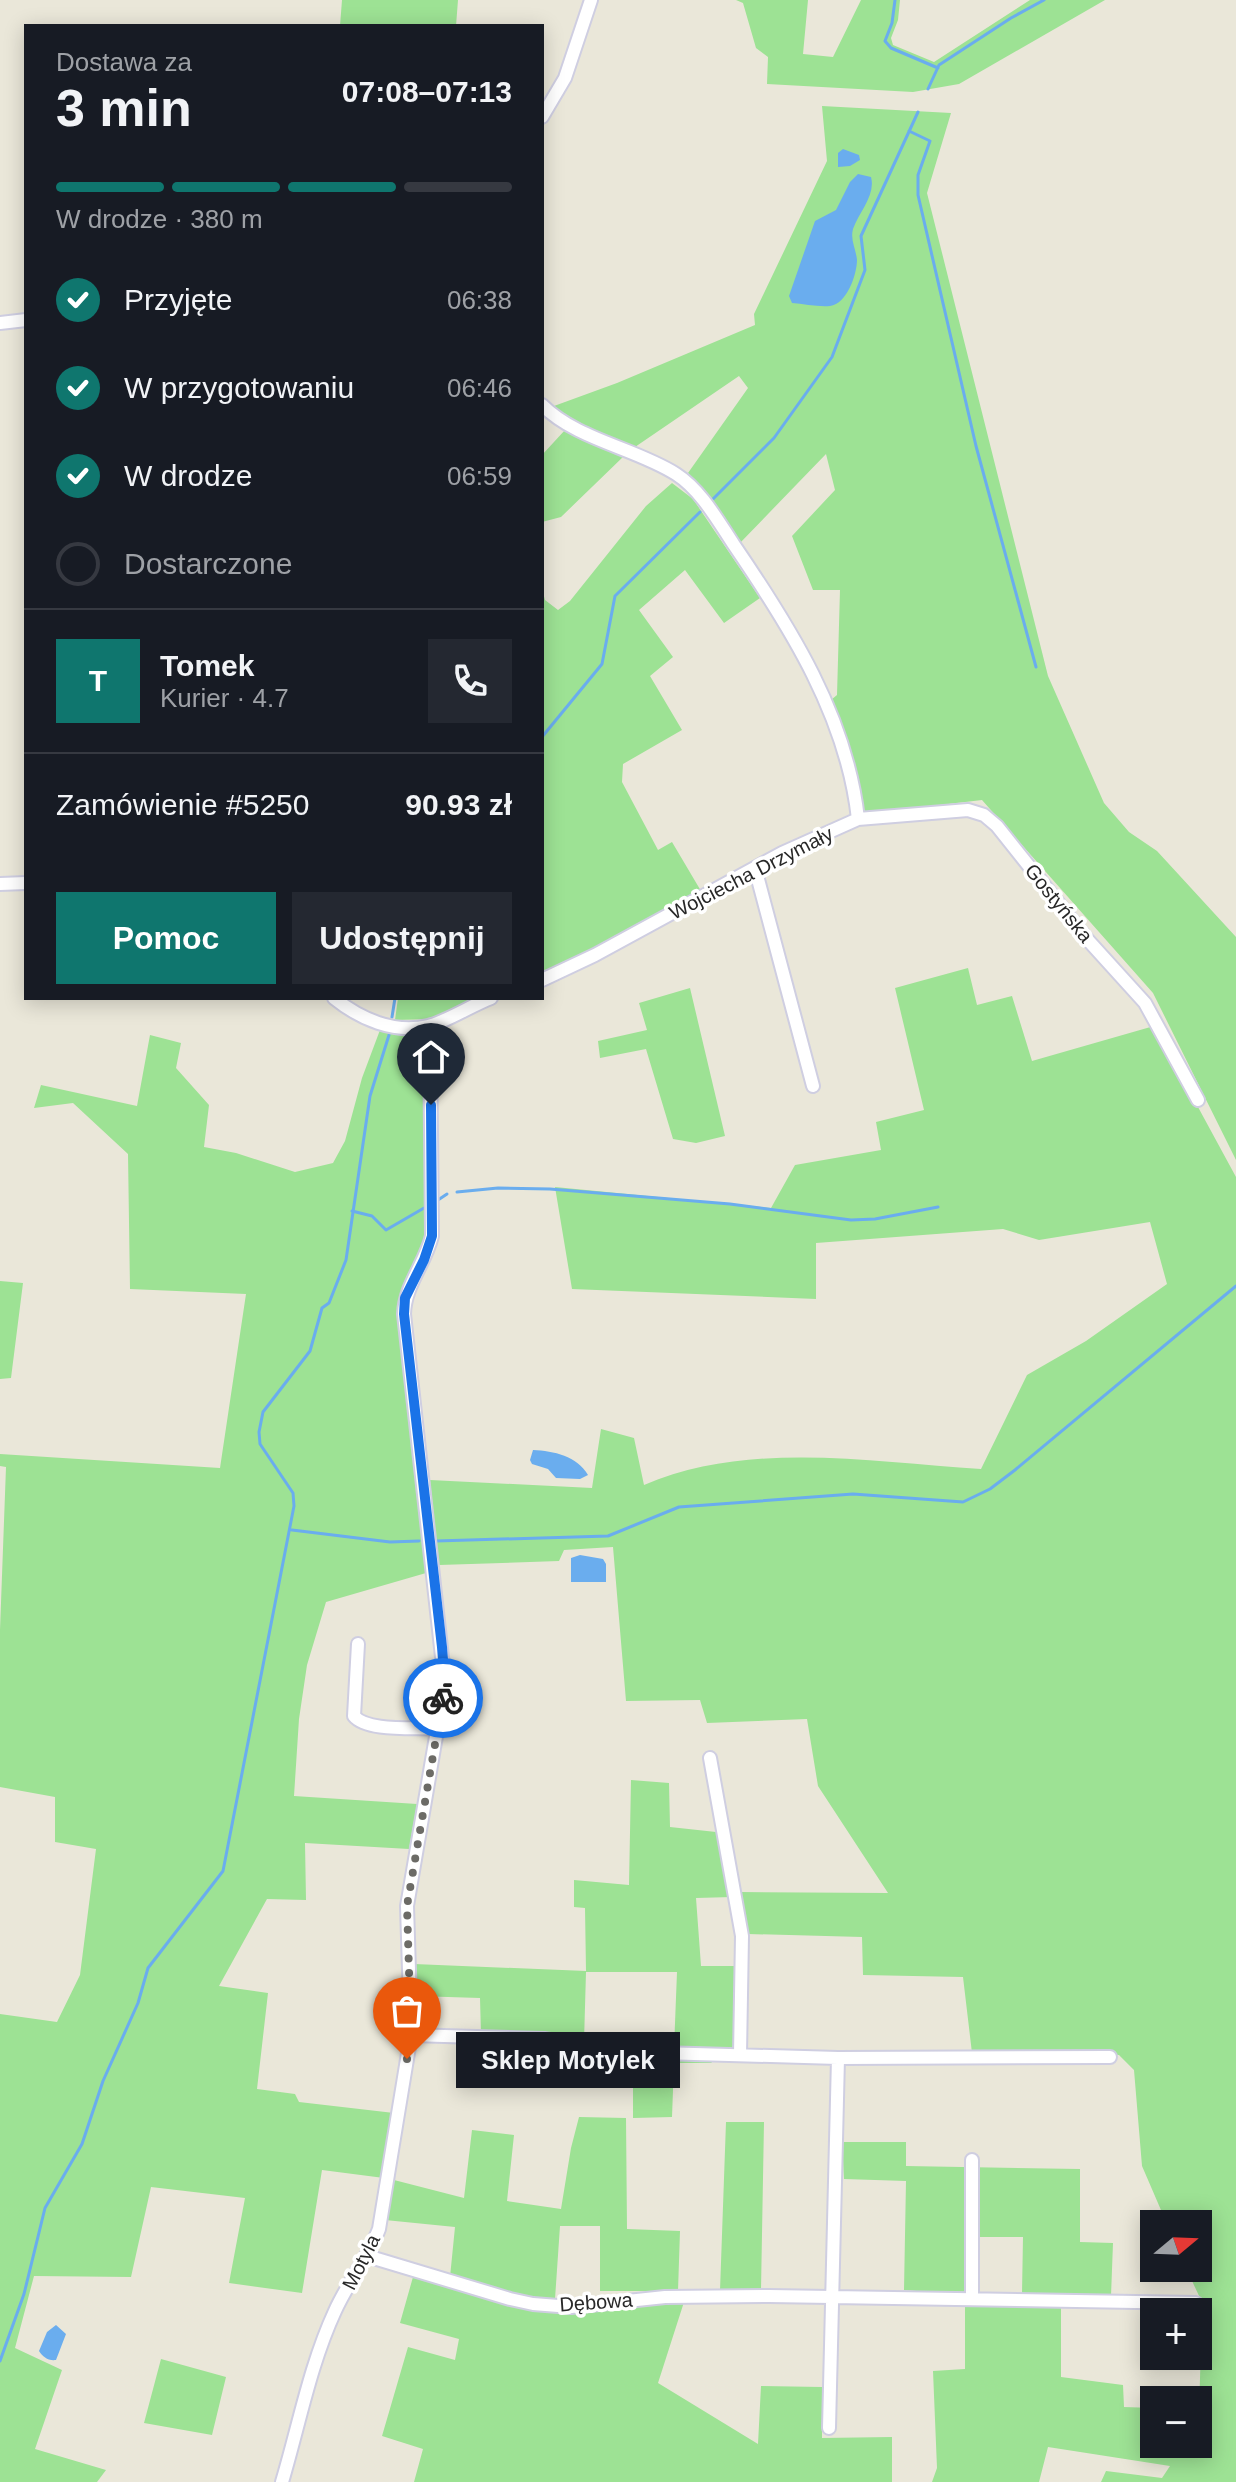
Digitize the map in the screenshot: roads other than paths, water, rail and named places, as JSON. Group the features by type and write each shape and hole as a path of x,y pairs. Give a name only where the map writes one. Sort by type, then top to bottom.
{"street":[{"path":"544,114 565,78 591,0"},
{"path":"0,323 24,320"},
{"name":"Wojciecha Drzymały","path":"544,407 582,431 678,475 703,502 780,611 801,652 845,752 858,819 755,868 615,945 544,979"},
{"name":"Gostyńska","path":"858,819 968,810 984,815 997,826 1087,939 1145,1003 1198,1100"},
{"path":"755,868 813,1086"},
{"path":"0,884 24,883"},
{"path":"337,1000 359,1015 382,1024 408,1028 430,1026 487,1000"},
{"name":"Motyla","path":"282,2482 318,2356 335,2310 372,2247 384,2207 411,2035 407,1906 445,1684 404,1314 405,1298 432,1236 430,1026"},
{"path":"358,1644 354,1716 358,1721 376,1726 437,1729"},
{"path":"710,1758 742,1936 740,2055"},
{"path":"411,2035 544,2039 620,2051 740,2055 838,2058 1110,2057"},
{"path":"829,2428 838,2058"},
{"path":"972,2160 972,2299"},
{"name":"Dębowa","path":"367,2256 533,2304 571,2307 665,2297 1140,2302"}],"water":[{"path":"843,149 859,155 860,160 850,166 838,167 838,153"},
{"path":"858,174 871,177 872,184 852,233 857,260 850,288 841,300 830,306 792,303 789,296 815,221 836,210 850,182"},
{"path":"533,1450 564,1456 578,1463 588,1475 580,1479 556,1478 548,1469 532,1464"},
{"path":"580,1555 603,1559 606,1582 571,1582 571,1558"},
{"path":"56,2325 66,2334 56,2360 51,2360 39,2351 47,2332"}],"waterway":[{"path":"895,0 892,23 885,41 891,48 938,68"},
{"path":"928,89 939,65 1044,0"},
{"path":"713,499 774,438 832,357 865,270 861,236 918,112"},
{"path":"909,131 930,141 918,175 918,195 976,446 1036,667"},
{"path":"544,735 602,664 615,596 700,512"},
{"path":"392,1017 395,1000"},
{"path":"0,2361 24,2294 45,2208 82,2144 103,2081 138,2003 148,1968 223,1871 294,1506 293,1493 260,1444 259,1432 263,1412 310,1351 322,1308 329,1303 346,1260 370,1096 389,1035"},
{"path":"457,1192 498,1188 550,1189 730,1204 851,1220 875,1219 938,1207"},
{"path":"438,1200 447,1194"},
{"path":"352,1211 372,1216 386,1230 424,1208"},
{"path":"436,1541 608,1536 679,1507 853,1494 963,1502 990,1489 1015,1470 1236,1286"},
{"path":"292,1530 390,1542 419,1541"}],"place":[{"name":"Sklep Motylek","path":"407,2059"}]}
